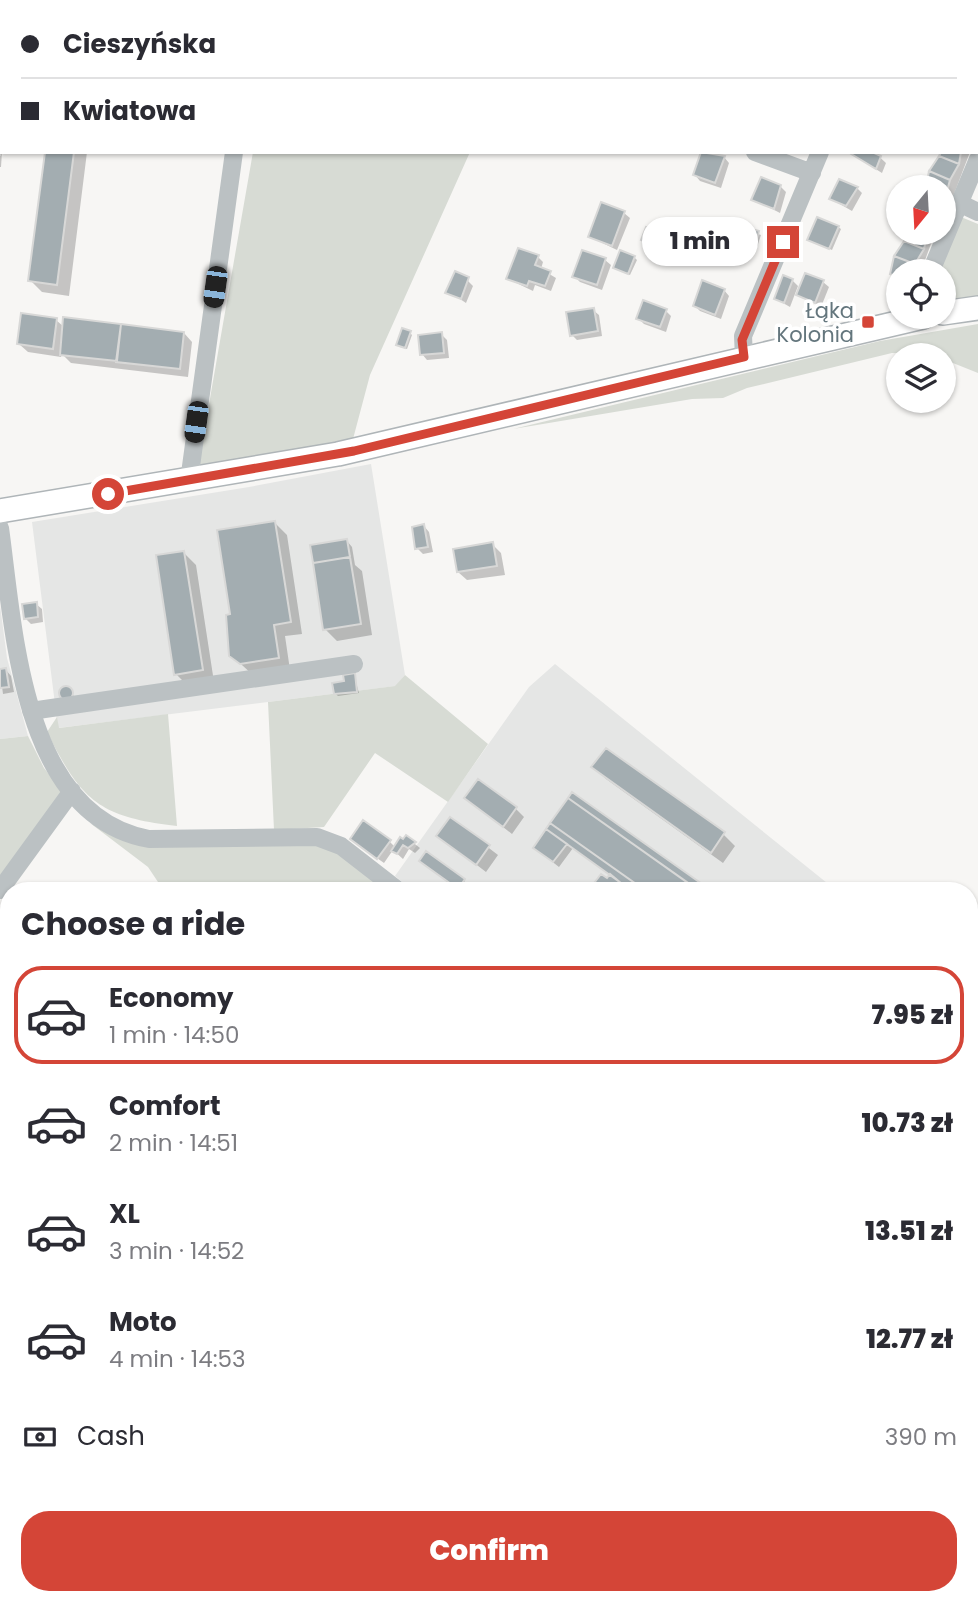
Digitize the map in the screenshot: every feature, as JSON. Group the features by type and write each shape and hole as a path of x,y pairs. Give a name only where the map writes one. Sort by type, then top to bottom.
{"main road":[{"path":"956,311 978,308"},
{"path":"0,511 338,454 886,324"}],"street":[{"path":"188,481 234,154"},
{"path":"760,154 812,173"},
{"path":"744,357 743,336 819,154"},
{"path":"936,259 978,159"},
{"path":"959,203 978,212"},
{"path":"0,528 4,585 18,665 30,711 50,761 89,809 138,837 304,837 330,841 387,882"},
{"path":"30,711 354,664"},
{"path":"6,882 72,791"}],"shaded area":[{"path":"253,154 469,154 370,375 353,439 198,467"},
{"path":"961,217 978,224 978,298 956,301 956,259 942,259 948,245 956,245 956,228"},
{"path":"978,324 978,373 956,364 956,343 886,343 886,354 747,388 723,398 692,399 513,429 880,341"},
{"path":"371,464 405,675 396,686 58,728 32,522"},
{"path":"0,605 7,658 28,736 0,739"},
{"path":"555,664 826,882 402,882 395,876 529,687"},
{"path":"405,675 488,744 448,802 375,753 324,827 274,830 268,702 395,686"},
{"path":"168,714 177,826 129,817 96,802 71,775 47,732 57,717 59,728"},
{"path":"28,736 44,768 64,793 0,881 0,739"},
{"path":"90,823 127,841 152,846 319,846 337,853 374,882 158,882 148,867"}],"building":[{"path":"45,154 74,154 57,285 28,281"},
{"path":"700,154 725,156 715,183 693,175"},
{"path":"851,154 881,156 876,169"},
{"path":"940,154 961,154 959,164 939,156"},
{"path":"939,156 959,164 953,175 938,175 929,171"},
{"path":"761,177 781,185 774,209 751,200"},
{"path":"839,179 858,187 846,206 829,199"},
{"path":"601,202 625,211 612,246 588,237"},
{"path":"817,217 839,226 829,249 807,240"},
{"path":"701,225 718,231 713,247 696,241"},
{"path":"740,226 759,231 754,249 747,247 746,251 735,244"},
{"path":"646,227 660,233 655,246 641,240"},
{"path":"901,245 914,245 924,249 918,259 894,256"},
{"path":"518,248 539,255 535,265 551,271 545,286 529,281 527,286 506,279"},
{"path":"582,250 606,258 597,285 572,277"},
{"path":"620,250 635,256 628,274 613,268"},
{"path":"455,271 469,277 461,299 445,293"},
{"path":"805,273 824,280 815,303 796,295"},
{"path":"783,275 793,279 784,303 774,299"},
{"path":"702,280 725,289 715,315 693,306"},
{"path":"643,300 667,309 660,327 636,319"},
{"path":"594,308 598,331 570,336 566,312"},
{"path":"21,313 57,318 53,349 17,344"},
{"path":"63,317 121,324 117,361 60,355"},
{"path":"121,324 184,332 180,369 116,362"},
{"path":"402,328 411,331 405,348 396,345"},
{"path":"442,332 444,353 420,355 418,335"},
{"path":"275,521 291,622 274,625 279,658 240,664 229,656 226,615 230,614 217,530"},
{"path":"424,524 428,547 415,549 412,527"},
{"path":"347,539 350,557 313,563 310,545"},
{"path":"493,542 497,566 457,572 453,549"},
{"path":"184,551 203,670 174,675 156,555"},
{"path":"350,557 361,624 323,630 313,563"},
{"path":"37,602 38,617 24,619 22,604"},
{"path":"6,668 9,687 0,688 0,669"},
{"path":"355,673 357,692 334,694 332,683 344,681 343,675"},
{"path":"63,686 69,686 73,693 69,700 63,700 59,696 59,690"},
{"path":"606,748 725,832 711,853 591,767"},
{"path":"478,779 517,807 503,827 464,798"},
{"path":"572,792 699,882 687,882 568,798"},
{"path":"568,798 687,882 633,882 550,823"},
{"path":"450,817 490,845 476,865 436,836"},
{"path":"363,820 391,840 377,859 350,839"},
{"path":"550,823 633,882 620,882 546,829"},
{"path":"546,829 567,844 553,862 533,848"},
{"path":"406,835 416,842 408,848 403,845 397,854 391,851 400,837 403,839"},
{"path":"426,851 465,879 463,882 448,882 419,861"},
{"path":"601,874 607,878 610,874 620,882 595,882"}],"place":[{"name":"Łąka Kolonia","path":"868,322"}],"route":[{"path":"108,494 242,473 354,451 744,357 742,340 783,242"}]}
